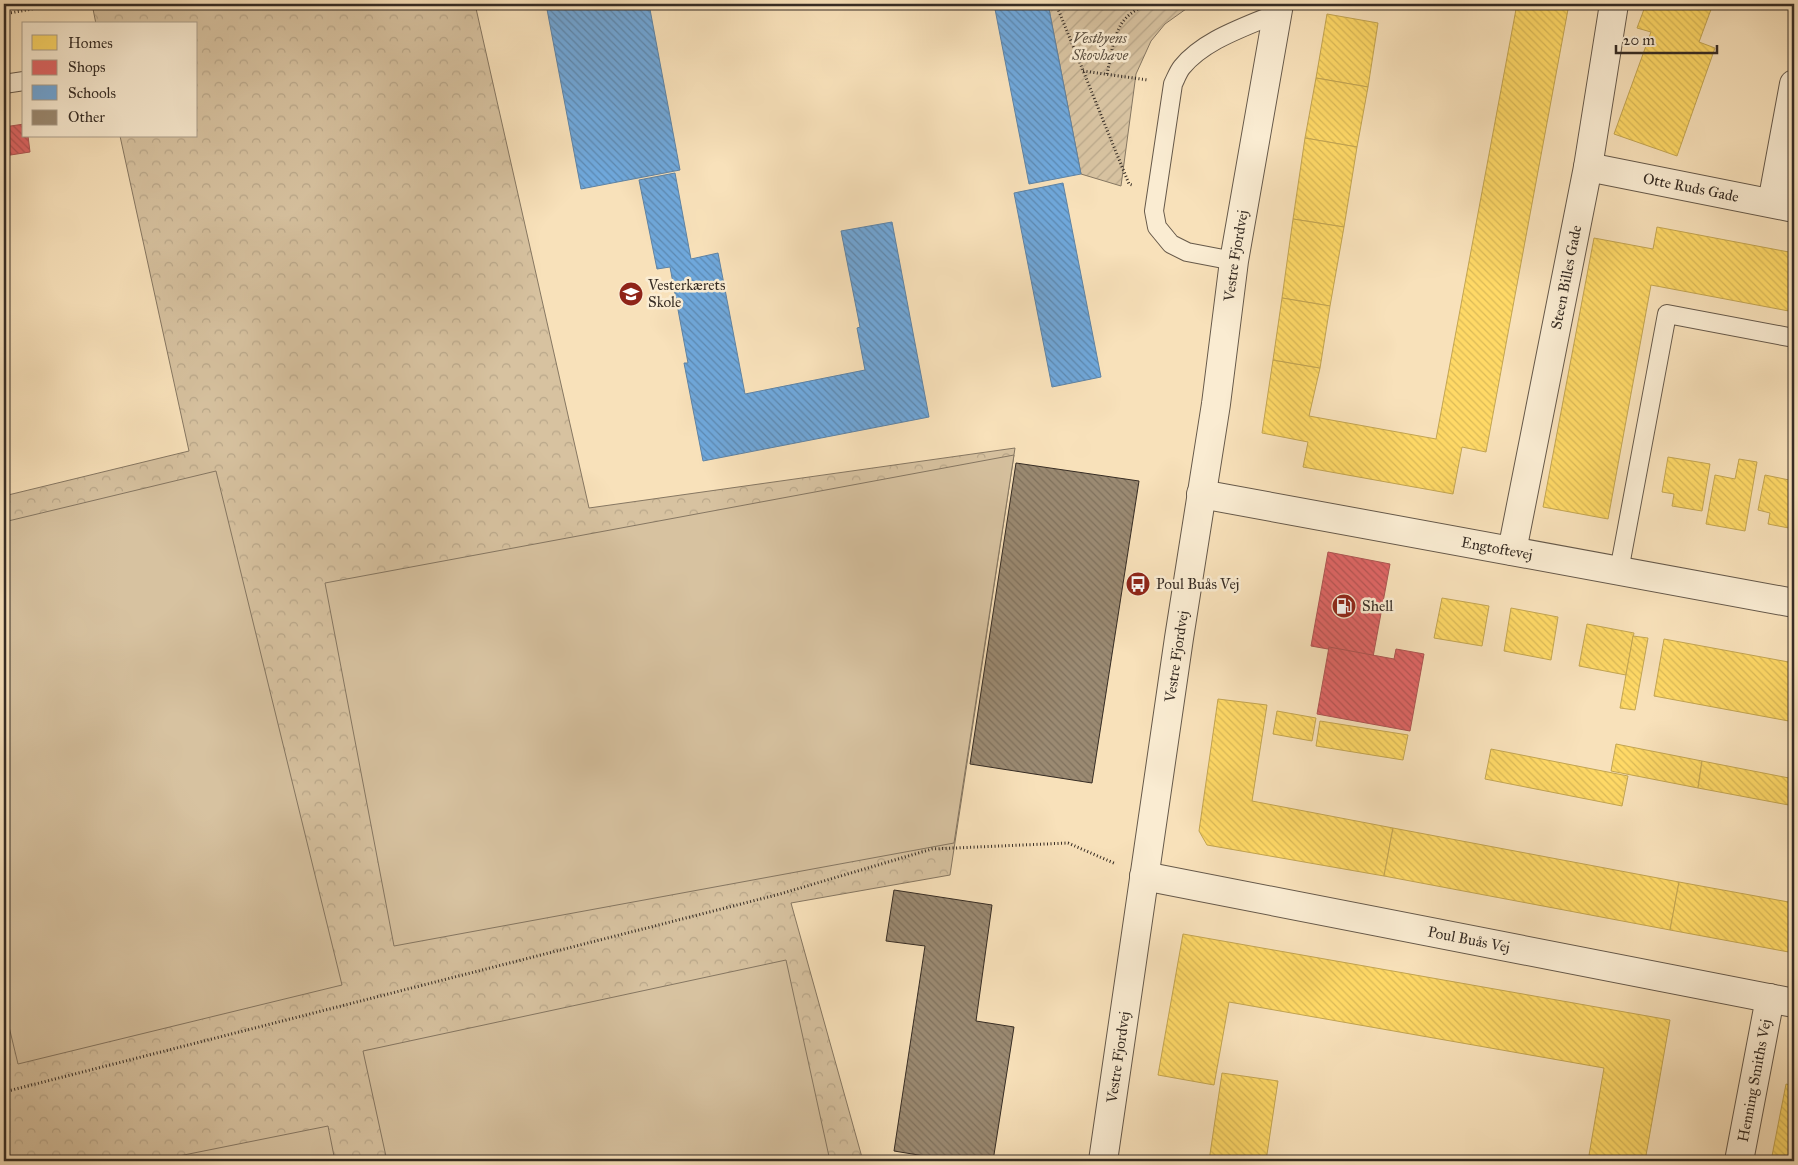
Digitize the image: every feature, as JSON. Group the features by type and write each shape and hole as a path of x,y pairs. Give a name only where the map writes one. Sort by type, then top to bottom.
{"street":[{"name":"Steen Billes Gade","path":"1512,551 1588,167 1614,4"},
{"name":"Vestre Fjordvej","path":"1103,1161 1201,494 1216,404 1234,261 1278,8"},
{"path":"1783,205 1794,84"},
{"name":"Otte Ruds Gade","path":"1588,167 1783,205"},
{"name":"Engtoftevej","path":"1201,494 1794,603"},
{"name":"Poul Buås Vej","path":"1144,876 1782,1001"},
{"name":"Henning Smiths Vej","path":"1739,1161 1782,1001"}],"lane":[{"path":"1234,261 1187,252 1171,244 1156,227 1154,211 1173,84 1181,68 1195,53 1278,8"},
{"path":"4,84 22,81"},
{"path":"1619,571 1667,314 1794,338"}],"path":[{"path":"1056,4 1129,184"},
{"path":"1107,74 1116,36 1124,19 1133,11 1148,4"},
{"path":"4,14 43,7"},
{"path":"1083,71 1149,81"},
{"path":"4,1092 770,897 932,849 1068,843 1144,876"}],"green space":[{"path":"92,4 475,4 589,508 1015,448 950,875 791,903 863,1161 4,1161 4,496 189,451 120,138 198,138 198,22 96,22"},
{"name":"Vestbyens Skovhave","path":"1048,4 1193,4 1165,24 1151,41 1136,74 1121,186 1081,174"},
{"path":"1014,455 954,843 394,946 325,583"},
{"path":"216,471 342,985 18,1064 4,1006 4,522"},
{"path":"786,960 830,1161 387,1161 363,1051"},
{"path":"328,1126 335,1161 154,1161"}],"building: Homes":[{"path":"1517,4 1569,4 1486,452 1462,447 1453,494 1303,467 1308,442 1262,433 1273,360 1320,368 1309,416 1436,439"},
{"path":"1646,4 1713,4 1699,42 1715,48 1677,156 1614,134 1651,32 1637,28"},
{"path":"1327,14 1378,23 1368,87 1316,78"},
{"path":"1316,78 1368,87 1357,147 1305,138"},
{"path":"1305,138 1357,147 1344,227 1293,219"},
{"path":"1293,219 1344,227 1330,306 1282,298"},
{"path":"1657,227 1794,253 1794,312 1651,285 1608,519 1543,507 1594,238 1653,249"},
{"path":"1282,298 1330,306 1320,368 1273,360"},
{"path":"1668,457 1710,464 1702,511 1672,506 1674,494 1662,492"},
{"path":"1739,459 1757,462 1745,531 1706,524 1715,475 1735,479"},
{"path":"1765,475 1794,481 1794,529 1768,524 1770,513 1758,510"},
{"path":"1442,598 1489,606 1482,646 1434,638"},
{"path":"1511,608 1558,617 1551,660 1504,651"},
{"path":"1587,624 1634,633 1626,675 1579,666"},
{"path":"1633,636 1648,638 1635,710 1620,708"},
{"path":"1664,639 1794,663 1794,722 1654,696"},
{"path":"1218,699 1267,705 1252,801 1393,828 1384,876 1207,845 1199,831"},
{"path":"1277,711 1316,718 1312,741 1273,734"},
{"path":"1320,721 1408,735 1403,760 1316,746"},
{"path":"1616,744 1702,761 1698,788 1611,771"},
{"path":"1491,749 1628,776 1622,806 1485,779"},
{"path":"1702,761 1794,779 1794,806 1698,788"},
{"path":"1393,828 1679,882 1670,930 1384,876"},
{"path":"1679,882 1794,903 1794,953 1670,930"},
{"path":"1183,934 1670,1020 1645,1161 1588,1161 1604,1068 1229,1002 1214,1085 1158,1075"},
{"path":"1222,1073 1278,1081 1266,1161 1209,1161"},
{"path":"1786,1084 1794,1086 1794,1161 1771,1161"}],"building: Shops":[{"path":"22,124 22,138 28,138 30,152 4,156 4,127"},
{"path":"1328,552 1390,564 1373,657 1311,646"},
{"path":"1329,647 1394,659 1396,649 1424,654 1410,731 1317,714"}],"building: Schools":[{"path":"546,4 649,4 680,170 581,189"},
{"path":"994,4 1048,4 1081,174 1029,184"},
{"path":"675,173 691,259 718,253 745,394 865,370 857,328 860,327 841,231 892,222 929,417 703,461 684,363 688,363 670,267 657,269 639,180"},
{"path":"1063,183 1101,377 1052,387 1014,193"}],"building: Other":[{"path":"1016,463 1139,481 1092,783 970,764"},
{"path":"894,890 992,905 976,1021 1014,1027 993,1161 955,1161 894,1151 925,946 886,941"}],"place":[{"name":"Vesterkærets Skole","path":"631,294"},
{"name":"Poul Buås Vej","path":"1138,584"},
{"name":"Shell","path":"1344,606"}]}
